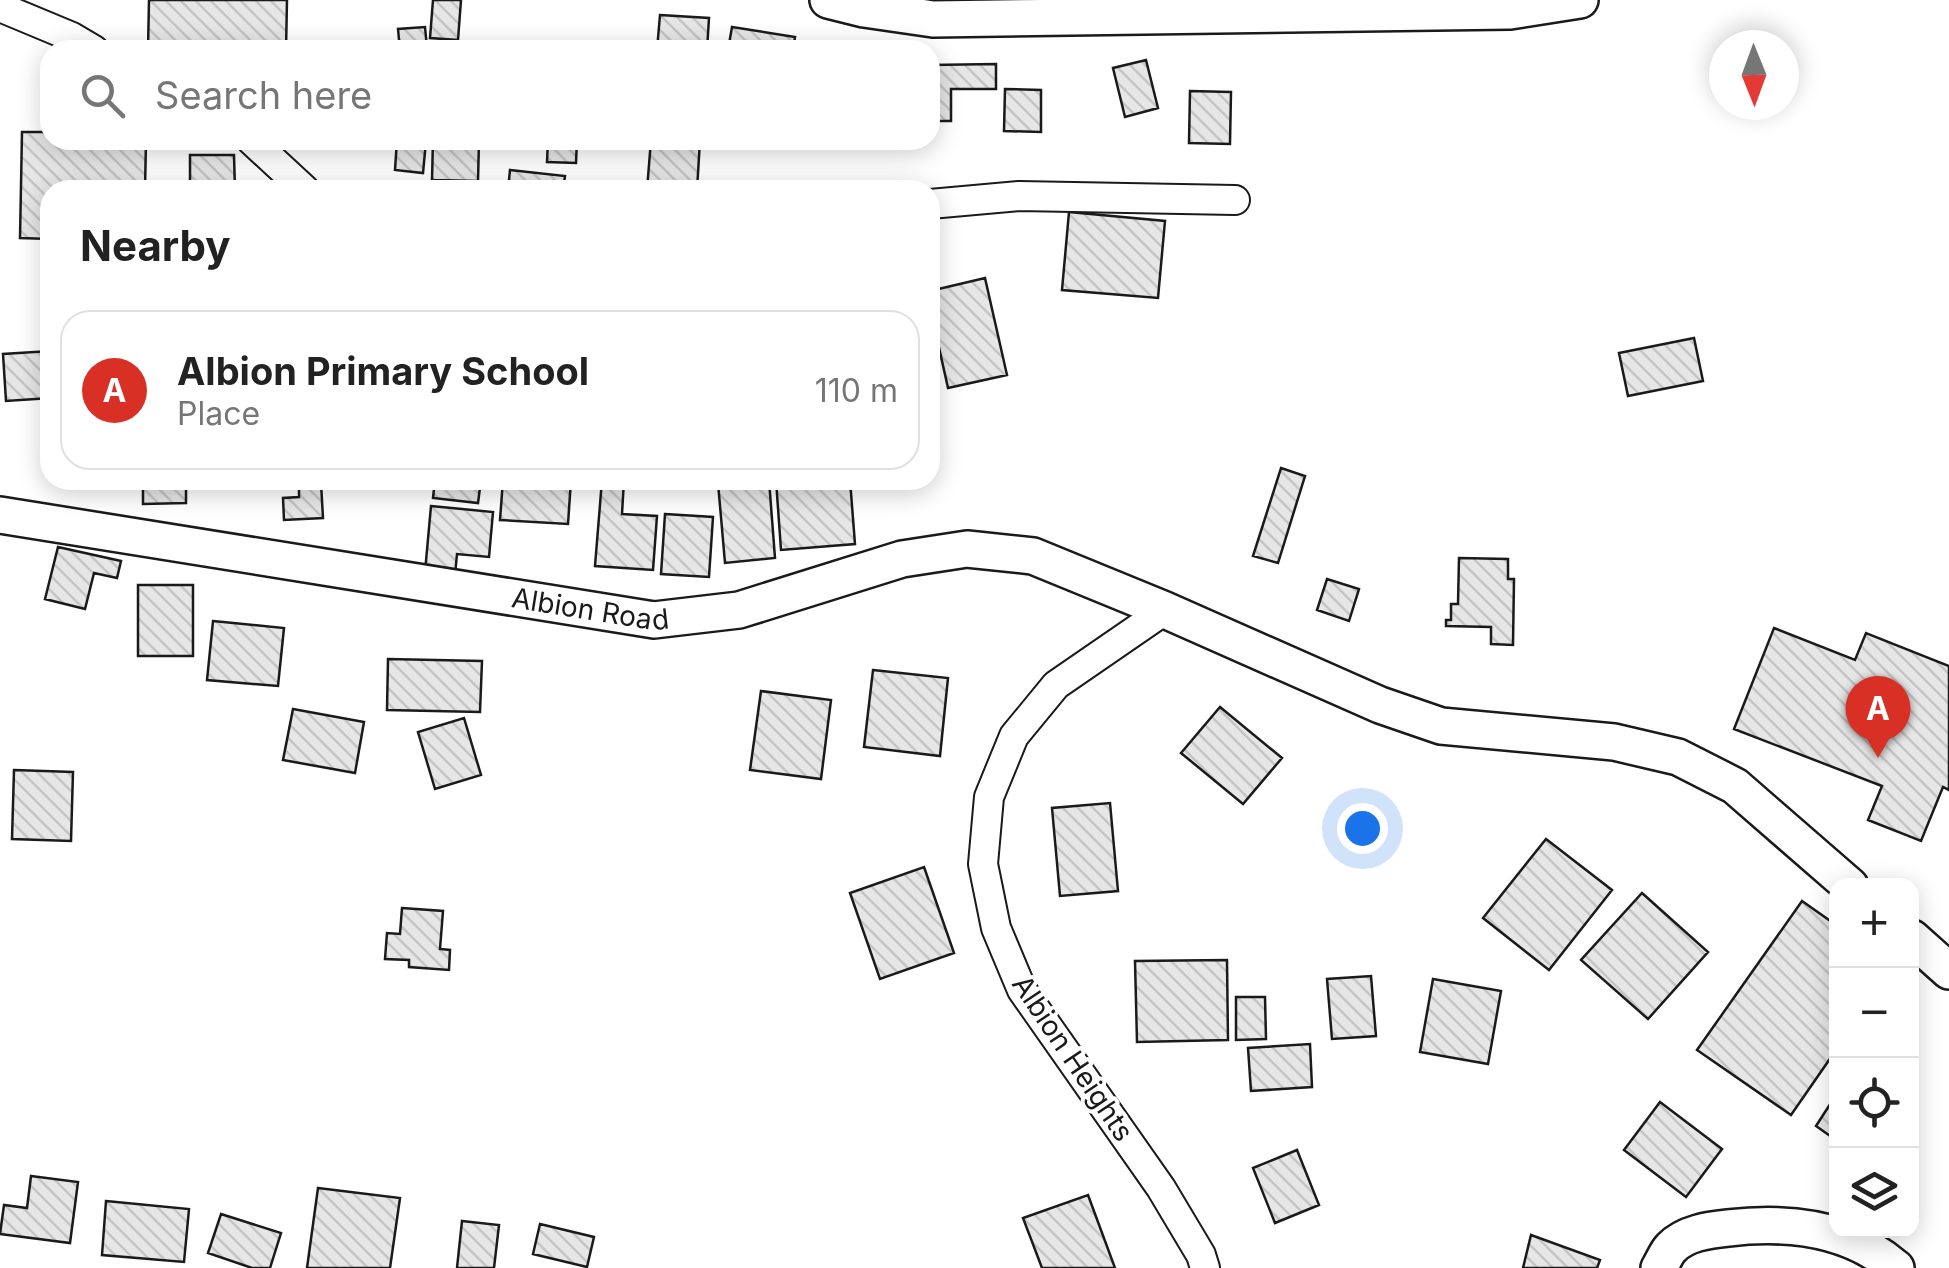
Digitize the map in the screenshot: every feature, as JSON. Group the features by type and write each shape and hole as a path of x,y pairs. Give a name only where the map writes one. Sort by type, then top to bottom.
{"street":[{"path":"828,0 933,19 1510,11 1580,0"},
{"path":"0,8 76,40"},
{"path":"262,150 294,180"},
{"path":"940,203 1019,196 1235,200"},
{"name":"Albion Road","path":"0,516 654,620 739,610 902,559 967,549 1033,556 1380,705 1442,726 1614,742 1678,757 1735,786 1841,878"},
{"name":"Albion Heights","path":"1165,610 1056,685 1014,736 988,797 983,864 996,928 1022,990 1161,1188 1205,1268"},
{"path":"1919,944 1949,971"},
{"path":"1659,1268 1672,1246 1703,1230 1759,1224 1806,1226 1844,1237 1881,1255 1896,1268"}],"building":[{"path":"149,0 287,0 286,40 148,40"},
{"path":"433,0 461,0 458,40 430,38"},
{"path":"660,15 709,18 708,40 658,40"},
{"path":"425,27 426,40 399,40 398,29"},
{"path":"732,27 795,37 795,40 730,40"},
{"path":"1146,60 1158,108 1125,117 1113,68"},
{"path":"996,64 996,89 951,89 951,121 940,121 940,65"},
{"path":"1005,89 1041,90 1041,132 1004,131"},
{"path":"1190,91 1231,92 1230,144 1189,143"},
{"path":"22,132 40,132 40,150 146,150 145,180 40,180 40,239 20,238"},
{"path":"396,150 425,150 423,173 395,170"},
{"path":"433,150 479,150 478,180 432,180"},
{"path":"548,150 577,150 576,163 547,162"},
{"path":"650,150 699,150 698,180 648,180"},
{"path":"190,155 234,155 235,180 190,180"},
{"path":"510,170 565,176 564,180 509,180"},
{"path":"1069,212 1165,221 1158,298 1062,290"},
{"path":"985,278 1007,375 948,388 940,352 940,289"},
{"path":"1694,338 1703,381 1628,396 1619,353"},
{"path":"40,352 40,399 6,401 3,354"},
{"path":"1281,468 1305,476 1278,563 1253,556"},
{"path":"143,490 186,490 186,503 143,504"},
{"path":"299,490 321,490 323,518 284,520 283,498 299,497"},
{"path":"434,490 480,490 478,503 433,498"},
{"path":"502,490 570,490 568,524 500,520"},
{"path":"601,490 623,490 622,514 657,516 653,570 595,566"},
{"path":"719,490 770,490 775,558 725,563"},
{"path":"777,490 851,490 855,544 781,550"},
{"path":"431,506 493,512 489,557 457,554 455,575 425,572"},
{"path":"665,514 713,517 709,577 661,574"},
{"path":"58,547 121,561 117,578 94,573 85,609 45,599"},
{"path":"1459,558 1508,559 1508,579 1514,579 1513,645 1491,644 1491,627 1446,626 1446,620 1451,620 1451,604 1458,604"},
{"path":"1327,579 1359,589 1349,621 1317,610"},
{"path":"138,585 193,585 193,656 138,656"},
{"path":"213,621 284,628 278,686 207,680"},
{"path":"1774,628 1855,660 1866,633 1949,666 1949,790 1943,787 1921,841 1868,820 1882,786 1734,729"},
{"path":"388,659 482,661 480,712 387,710"},
{"path":"873,670 948,678 940,756 864,747"},
{"path":"761,691 831,700 821,779 750,770"},
{"path":"1220,707 1282,758 1243,804 1181,753"},
{"path":"293,709 364,722 355,773 283,760"},
{"path":"464,718 481,775 435,789 418,732"},
{"path":"14,770 73,772 71,841 12,839"},
{"path":"1110,803 1118,891 1060,896 1052,808"},
{"path":"1546,839 1612,890 1549,970 1483,918"},
{"path":"924,867 954,953 880,979 850,893"},
{"path":"1642,893 1708,952 1648,1019 1581,960"},
{"path":"1802,901 1829,920 1829,1060 1791,1115 1697,1050"},
{"path":"402,908 443,911 440,949 450,950 449,970 409,967 409,960 385,959 387,933 400,934"},
{"path":"1227,960 1228,1040 1137,1042 1135,961"},
{"path":"1371,976 1376,1036 1332,1039 1327,979"},
{"path":"1433,979 1501,991 1488,1064 1420,1052"},
{"path":"1236,997 1265,997 1266,1039 1236,1040"},
{"path":"1310,1044 1312,1087 1251,1091 1248,1048"},
{"path":"1660,1102 1722,1149 1686,1197 1624,1150"},
{"path":"1829,1106 1829,1135 1816,1126"},
{"path":"1297,1150 1319,1205 1275,1223 1253,1168"},
{"path":"31,1176 78,1182 70,1243 0,1234 4,1205 27,1208"},
{"path":"318,1188 400,1198 390,1268 307,1268"},
{"path":"1088,1195 1115,1268 1042,1268 1023,1218"},
{"path":"106,1201 189,1209 184,1262 102,1255"},
{"path":"221,1214 281,1233 270,1268 252,1268 208,1253"},
{"path":"462,1221 499,1225 494,1268 457,1268"},
{"path":"540,1224 594,1237 587,1267 533,1254"},
{"path":"1531,1235 1600,1260 1597,1268 1523,1268"}],"place":[{"name":"Albion Primary School","path":"1878,758"}]}
